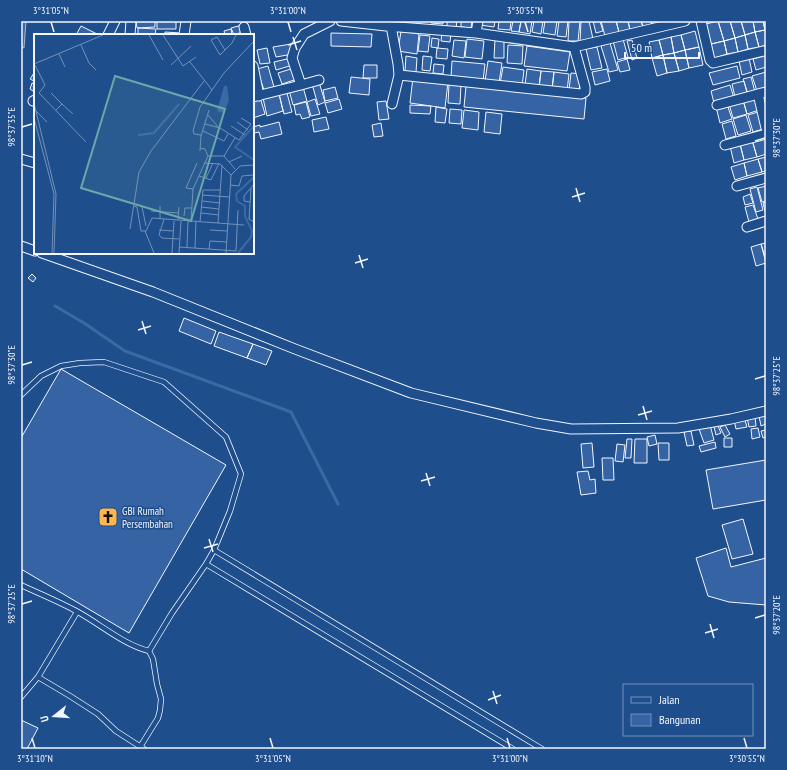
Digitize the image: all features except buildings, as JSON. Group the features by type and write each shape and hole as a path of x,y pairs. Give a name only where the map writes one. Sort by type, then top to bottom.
{"street":[{"path":"108,34 115,21"},
{"path":"130,34 131,21"},
{"path":"184,34 186,21"},
{"path":"301,85 292,58 295,48 304,34 330,21"},
{"path":"341,21 476,33 574,47 685,21"},
{"path":"476,33 478,21"},
{"path":"701,21 710,60 713,63 764,51"},
{"path":"387,24 398,64 399,75 392,104"},
{"path":"399,75 581,94 585,92 585,87 574,47"},
{"path":"254,76 256,96 319,80"},
{"path":"717,105 762,93 766,128"},
{"path":"725,145 766,134"},
{"path":"21,159 34,163"},
{"path":"737,186 766,178"},
{"path":"747,227 766,221"},
{"path":"21,246 34,250"},
{"path":"45,254 153,292 295,349 411,393 536,422 572,429 678,428 731,419 766,411"}],"lane":[{"path":"21,395 42,376 60,366 104,362 164,382 226,437 241,474 230,511 214,550 206,564 172,613 149,651"},
{"path":"214,550 542,749"},
{"path":"206,564 512,749"},
{"path":"21,585 77,612 117,637 149,651 153,659 161,699 158,718 142,748 116,731 93,710 38,677"},
{"path":"21,696 38,677 77,612"}],"water":[{"path":"21,21 26,21 24,48 21,47"}],"waterway":[{"path":"55,306 84,323 125,351 291,412 338,504"}],"place":[{"name":"GBI Rumah Persembahan","path":"108,517"}]}
